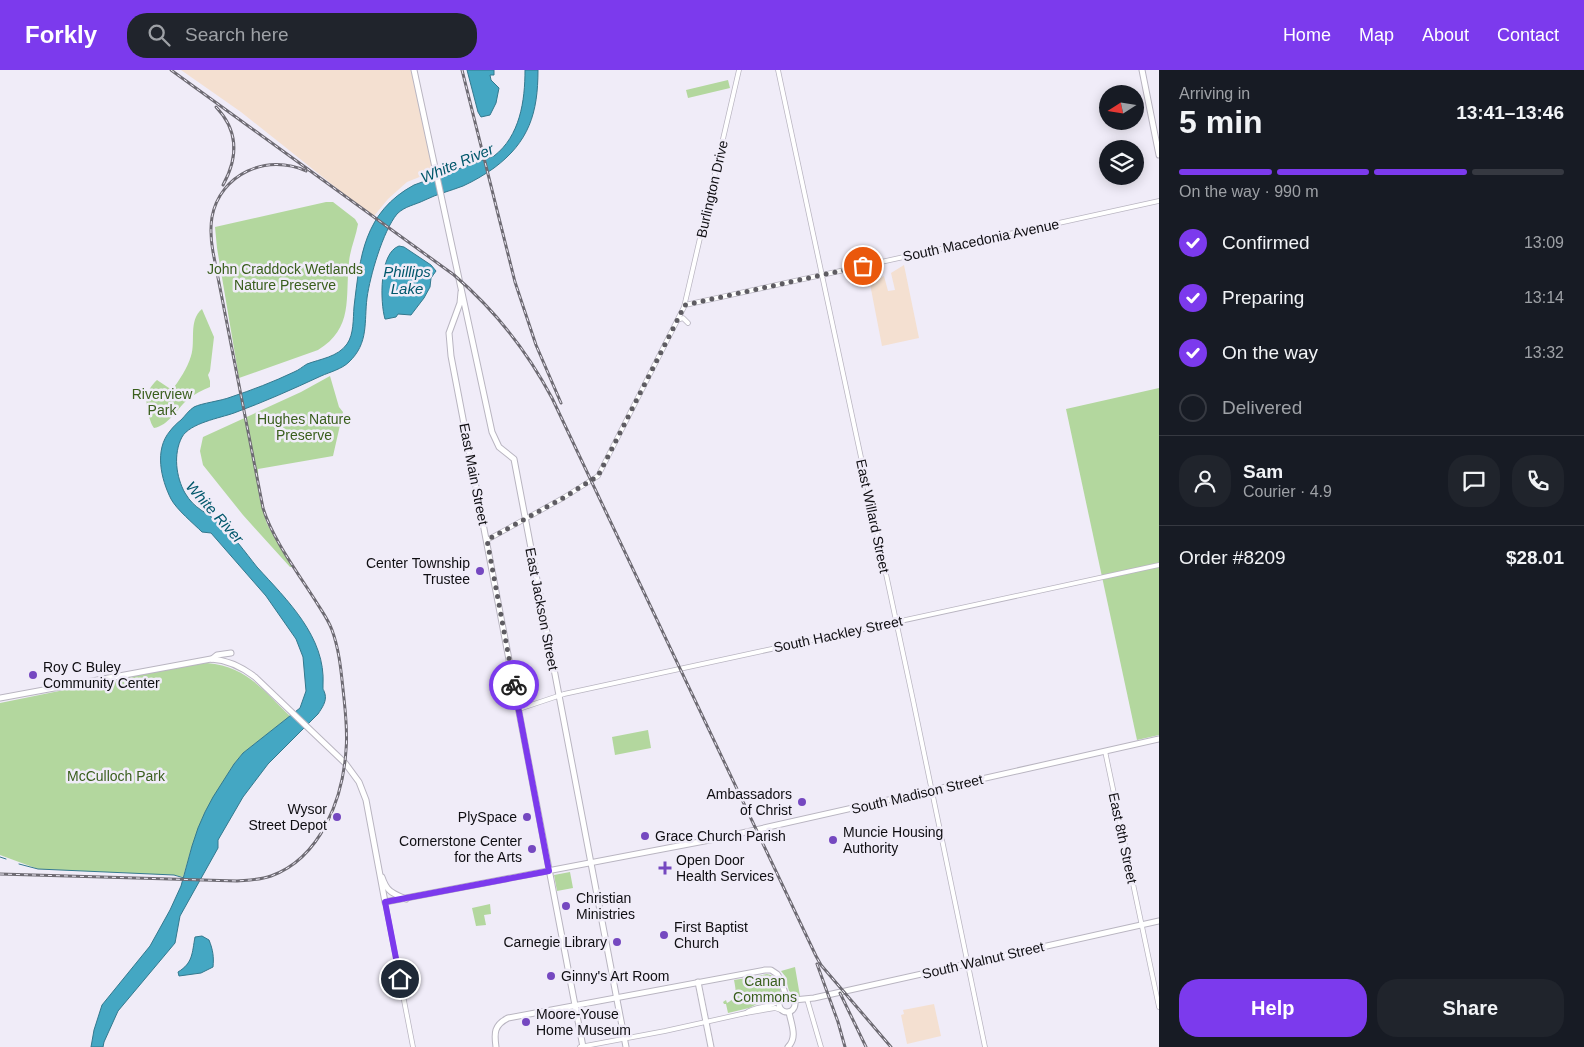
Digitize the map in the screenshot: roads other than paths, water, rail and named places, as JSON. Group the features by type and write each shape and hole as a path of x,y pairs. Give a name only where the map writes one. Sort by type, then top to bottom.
{"main road":[{"name":"East Jackson Street","path":"414,70 492,432 498,446 514,459 524,520 626,1047"},
{"path":"1142,70 1159,155"},
{"name":"East Main Street","path":"461,285 460,303 449,336 451,356 582,1047"},
{"path":"455,316 467,314"},
{"path":"212,660 218,655 231,653"},
{"path":"0,698 185,663 212,660 228,662 246,670 345,763 359,782 366,800 385,902"},
{"name":"South Madison Street","path":"385,902 674,848 1159,739"},
{"path":"378,868 390,892 406,899"},
{"name":"South Walnut Street","path":"794,1003 1159,921"},
{"path":"496,1047 495,1039 498,1025 508,1018 765,970 771,970 781,980 784,998 780,1006 786,1011 794,1037 792,1044 788,1047"},
{"path":"698,982 711,1047"},
{"path":"784,998 790,997 794,1003 792,1010 786,1011"}],"street":[{"name":"Burlington Drive","path":"487,540 598,476 685,306 739,70"},
{"name":"East Willard Street","path":"778,70 985,1047"},
{"name":"South Macedonia Avenue","path":"685,306 1159,201"},
{"path":"678,320 683,318 688,323"},
{"name":"South Hackley Street","path":"519,709 558,696 1159,565"},
{"name":"East 8th Street","path":"1105,751 1159,1007"},
{"path":"385,902 413,1047"},
{"path":"746,1013 750,1010 774,1005 784,998"},
{"path":"807,999 821,1047"},
{"path":"582,1047 746,1013 775,1008 786,1011"}],"water":[{"path":"467,70 494,70 494,75 490,75 491,80 499,88 496,103 490,115 481,117 478,112"},
{"path":"525,70 538,70 538,85 529,125 516,148 494,168 479,178 407,207 397,214 392,222 382,242 371,278 363,340 349,362 267,400 198,425 186,432 182,437 177,451 177,465 179,480 185,493 193,503 229,533 302,620 318,651 322,668 325,699 318,714 268,764 243,797 218,840 218,848 180,916 175,943 118,1011 103,1047 91,1047 102,1005 150,946 170,910 181,886 198,828 213,797 243,753 300,708 306,691 303,657 296,639 266,596 211,533 202,532 181,512 171,499 164,483 161,465 162,447 165,439 170,431 194,407 262,386 307,364 334,355 347,344 353,326 356,288 362,253 375,222 384,208 397,196 414,185 494,156 503,148 510,138 519,117 524,94"},
{"name":"Phillips Lake","path":"399,246 404,247 431,265 436,271 431,278 430,287 424,298 411,315 398,314 396,317 385,319 382,301 384,268 392,250"},
{"path":"202,936 209,940 213,954 213,967 201,973 179,976 178,972 187,965 191,957 195,937"}],"waterway":[{"path":"0,857 6,859"},
{"path":"19,864 38,869 174,875 184,878"}],"railway":[{"path":"171,70 454,275 483,302 521,348 552,398 816,956 821,965 891,1047"},
{"path":"462,70 515,282 536,345 561,403"},
{"path":"216,107 224,116 229,126 234,145 231,165 223,185"},
{"path":"0,874 254,880 271,876 288,867 303,855 316,841 334,806 344,768 347,742 338,652 328,622 279,543 263,508 211,235 212,217 217,202 225,189 235,179 247,171 261,166 291,166 306,171"},
{"path":"817,964 845,1047"},
{"path":"840,993 866,1047"}],"place":[{"name":"Center Township Trustee","path":"480,571"},
{"name":"Roy C Buley Community Center","path":"33,675"},
{"name":"Ambassadors of Christ","path":"802,802"},
{"name":"Wysor Street Depot","path":"337,817"},
{"name":"PlySpace","path":"527,817"},
{"name":"Grace Church Parish","path":"645,836"},
{"name":"Muncie Housing Authority","path":"833,840"},
{"name":"Cornerstone Center for the Arts","path":"532,849"},
{"name":"Open Door Health Services","path":"665,868"},
{"name":"Christian Ministries","path":"566,906"},
{"name":"First Baptist Church","path":"664,935"},
{"name":"Carnegie Library","path":"617,942"},
{"name":"Ginny's Art Room","path":"551,976"},
{"name":"Moore-Youse Home Museum","path":"526,1022"}],"water label":[{"name":"White River","path":"457,163"},
{"name":"White River","path":"215,512"}],"park label":[{"name":"John Craddock Wetlands Nature Preserve","path":"285,277"},
{"name":"Riverview Park","path":"162,402"},
{"name":"Hughes Nature Preserve","path":"304,428"},
{"name":"McCulloch Park","path":"116,776"},
{"name":"Canan Commons","path":"765,990"}]}
